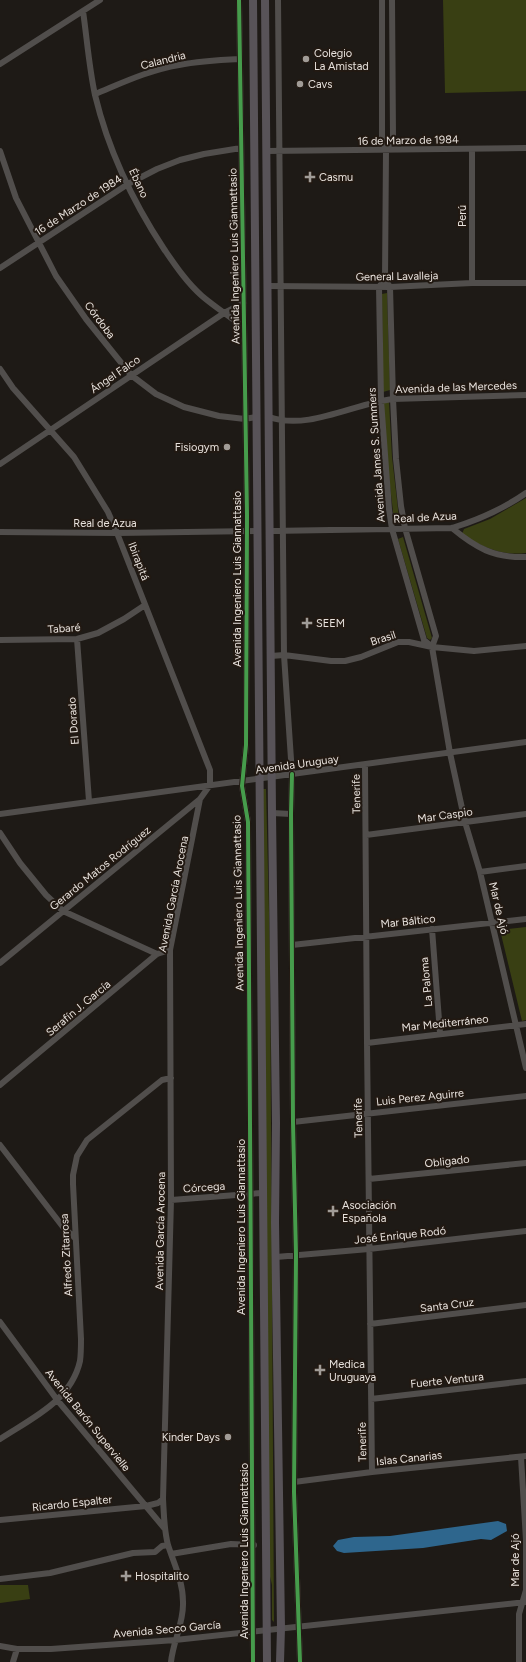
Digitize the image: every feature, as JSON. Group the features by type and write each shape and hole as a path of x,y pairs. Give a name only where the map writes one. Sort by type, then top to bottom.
{"main road":[{"name":"Avenida Ingeniero Luis Giannattasio","path":"253,0 267,1662"},
{"path":"265,0 276,1100 278,1492 281,1628 280,1662"}],"street":[{"path":"0,64 100,0"},
{"name":"Avenida Ingeniero Luis Giannattasio","path":"239,0 244,303 244,419 247,531 246,744 242,781 248,822 254,1545 253,1662"},
{"path":"278,0 284,655 292,774 293,1122 296,1255 294,1482 300,1662"},
{"path":"382,0 382,137 386,151 385,279 390,287"},
{"path":"386,151 393,136 392,0"},
{"name":"Ébano","path":"83,11 95,94 110,144 148,224 171,259 202,296 244,327"},
{"name":"Calandria","path":"95,94 137,77 171,66 201,61 240,59"},
{"name":"16 de Marzo de 1984","path":"0,268 128,184 157,169 180,160 204,154 241,148"},
{"name":"16 de Marzo de 1984","path":"266,151 386,151 526,148"},
{"name":"Perú","path":"472,149 472,283"},
{"name":"Córdoba","path":"0,152 16,198 56,276 86,319 130,375 156,394 184,407 219,416 244,419 256,417"},
{"path":"379,287 385,279"},
{"name":"General Lavalleja","path":"268,286 390,287 472,283 526,283"},
{"name":"Avenida James S. Summers","path":"379,287 381,400 384,462 392,529 424,640 432,647"},
{"name":"Avenida James S. Summers","path":"390,287 393,399 401,506 405,528 436,636 432,647 450,753"},
{"name":"Ángel Falco","path":"0,464 130,375 224,313 244,303"},
{"name":"Ibirapitá","path":"0,369 13,388 74,457 108,512 210,770 210,785"},
{"name":"Avenida de las Mercedes","path":"269,417 290,422 335,414 381,400 526,395"},
{"name":"Real de Azua","path":"270,531 452,528 486,516 526,493"},
{"path":"452,528 475,545 491,553 511,557 526,557"},
{"name":"Real de Azua","path":"0,532 117,533 258,530"},
{"name":"Tabaré","path":"0,640 77,639 98,633 124,619 145,605"},
{"name":"El Dorado","path":"77,639 89,801"},
{"name":"Brasil","path":"271,656 284,655 331,661 344,661 361,657 398,642 409,642 432,647 474,651 526,646"},
{"name":"Avenida Uruguay","path":"0,814 526,742"},
{"name":"Mar de Ajó","path":"450,753 465,822 480,872 526,1068"},
{"name":"Tenerife","path":"365,765 366,1043 372,1472"},
{"name":"Gerardo Matos Rodríguez","path":"0,963 200,799 210,785"},
{"name":"Avenida García Arocena","path":"170,1662 182,1618 183,1601 180,1578 171,1554 165,1529 163,1499 171,1200 170,950 200,799"},
{"path":"272,813 291,814"},
{"name":"Mar Caspio","path":"366,835 526,814"},
{"path":"0,833 20,863 46,895 63,911 157,954"},
{"path":"480,872 526,866"},
{"name":"Mar Báltico","path":"292,945 526,919"},
{"name":"La Paloma","path":"432,929 440,1034"},
{"name":"Serafín J. García","path":"0,1085 157,954 170,950"},
{"name":"Mar Mediterráneo","path":"366,1043 526,1024"},
{"name":"Alfredo Zitarrosa","path":"0,1440 58,1401 75,1376 80,1358 81,1339 73,1175 76,1160 82,1148 93,1134 148,1090 162,1080 171,1078"},
{"name":"Luis Perez Aguirre","path":"293,1122 526,1096"},
{"path":"0,1145 63,1227 75,1238"},
{"name":"Obligado","path":"369,1179 526,1163"},
{"name":"Córcega","path":"171,1200 262,1193"},
{"name":"José Enrique Rodó","path":"276,1257 369,1249 526,1231"},
{"name":"Santa Cruz","path":"370,1324 526,1305"},
{"name":"Avenida Barón Supervielle","path":"0,1322 58,1401 165,1529"},
{"name":"Fuerte Ventura","path":"371,1399 526,1381"},
{"name":"Mar de Ajó","path":"519,1662 519,1614 524,1602 526,1590 523,1456"},
{"name":"Islas Canarias","path":"294,1482 523,1456"},
{"name":"Ricardo Espalter","path":"0,1520 146,1506 158,1503 163,1499"},
{"path":"0,1578 50,1573 133,1553 155,1552 162,1546 168,1544"},
{"path":"171,1554 231,1544 254,1545"},
{"name":"Avenida Secco García","path":"0,1646 51,1649 175,1640 254,1630 300,1627 524,1602"},
{"path":"13,1662 17,1648"}],"green space":[{"path":"443,0 526,0 526,91 445,93"},
{"path":"387,293 390,390 383,392 382,294"},
{"path":"389,402 392,457 399,518 394,520 387,460 383,403"},
{"path":"526,498 526,553 517,554 492,550 462,534 464,529 490,519"},
{"path":"403,537 432,638 430,640 427,638 398,539"},
{"path":"263,789 266,789 270,954 274,1622 272,1620 272,1585 269,1572"},
{"path":"526,927 526,1020 522,1021 500,930"},
{"path":"0,1585 28,1585 30,1599 0,1603"}],"water":[{"path":"498,1521 506,1524 507,1531 491,1540 481,1539 423,1548 344,1553 337,1551 333,1546 338,1540 354,1537 390,1536"}],"cycle path":[{"path":"239,0 247,515 246,745 242,786 248,822 253,1662"},
{"path":"292,774 293,1122 296,1255 294,1492 300,1662"}],"place":[{"name":"Colegio La Amistad","path":"306,59"},
{"name":"Cavs","path":"300,84"},
{"name":"Casmu","path":"310,177"},
{"name":"Fisiogym","path":"227,447"},
{"name":"SEEM","path":"307,623"},
{"name":"Asociación Española","path":"333,1211"},
{"name":"Medica Uruguaya","path":"320,1370"},
{"name":"Kinder Days","path":"228,1437"},
{"name":"Hospitalito","path":"126,1576"}]}
